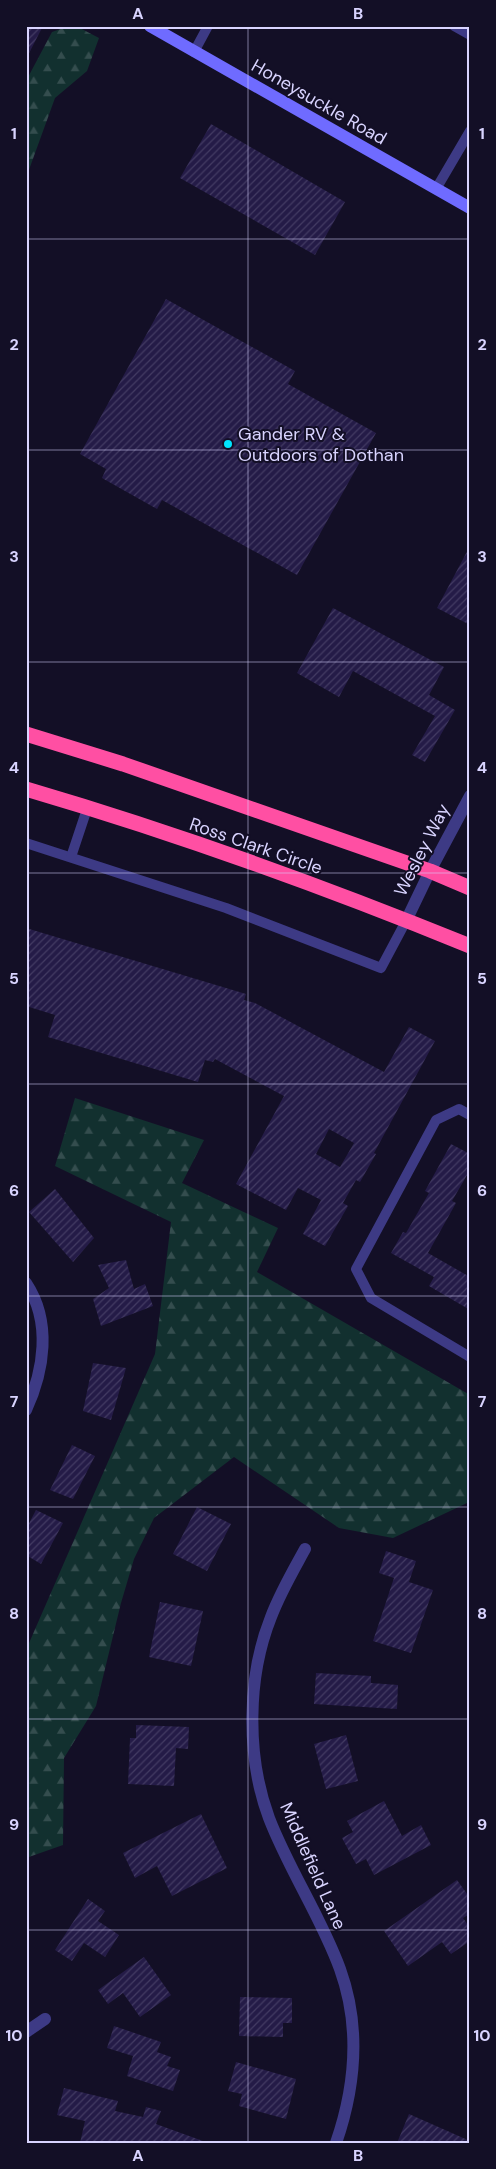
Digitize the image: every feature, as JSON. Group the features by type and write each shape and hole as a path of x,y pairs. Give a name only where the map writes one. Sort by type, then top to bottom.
{"highway":[{"name":"Ross Clark Circle","path":"26,734 123,764 430,872 470,888"},
{"name":"Ross Clark Circle","path":"26,789 198,845 470,946"}],"main road":[{"name":"Honeysuckle Road","path":"150,26 470,208"}],"street":[{"name":"Wesley Way","path":"406,921 470,796"},
{"path":"26,1283 40,1316 43,1351 38,1378 26,1410"},
{"name":"Middlefield Lane","path":"305,1549 285,1586 264,1638 255,1688 254,1740 256,1766 268,1816 339,1968 352,2015 354,2072 349,2102 336,2143"},
{"path":"26,2032 45,2019"}],"lane":[{"path":"194,52 208,26"},
{"path":"454,26 470,35"},
{"path":"436,189 470,131"},
{"path":"71,857 87,808"},
{"path":"26,842 226,908 381,968 406,921"},
{"path":"470,1115 459,1109 436,1120 356,1269 371,1298 470,1356"}],"green space":[{"path":"69,26 76,26 99,38 87,71 55,98 26,178 26,81 52,32"},
{"path":"75,1098 204,1140 182,1183 278,1228 257,1272 470,1395 470,1511 467,1503 393,1538 339,1528 234,1457 154,1518 134,1559 121,1603 96,1706 64,1758 63,1845 26,1858 26,1650 155,1354 171,1222 55,1166"}],"building":[{"path":"26,26 43,26 26,59"},
{"path":"211,124 345,202 315,255 180,178"},
{"name":"Gander RV & Outdoors of Dothan","path":"166,299 295,371 288,384 376,433 297,575 162,500 157,509 102,478 106,469 80,454"},
{"path":"470,546 470,625 437,608"},
{"path":"333,608 444,667 429,695 455,710 425,762 412,755 435,716 353,671 339,697 297,673"},
{"path":"26,928 246,994 244,1000 255,1003 384,1072 409,1027 435,1041 374,1153 376,1154 360,1182 356,1180 343,1203 348,1206 325,1246 303,1234 321,1200 298,1188 286,1210 236,1184 284,1096 215,1059 213,1062 205,1060 198,1082 48,1037 55,1015 26,1006","holes":["329,1129 354,1143 340,1167 316,1154"]},
{"path":"451,1144 470,1154 470,1170 452,1201 456,1203 428,1253 470,1277 470,1310 429,1286 434,1277 391,1253 403,1232 406,1233 429,1193 425,1191"},
{"path":"55,1189 94,1238 73,1262 29,1212"},
{"path":"126,1260 134,1289 145,1284 153,1306 101,1326 93,1299 109,1288 98,1265"},
{"path":"93,1363 126,1368 111,1420 83,1411"},
{"path":"72,1445 95,1456 73,1499 50,1490"},
{"path":"197,1507 231,1524 207,1571 173,1554"},
{"path":"36,1510 63,1523 41,1564 26,1555 26,1529"},
{"path":"386,1551 416,1561 409,1582 433,1590 411,1653 373,1641 394,1578 379,1573"},
{"path":"160,1602 203,1611 191,1666 149,1657"},
{"path":"316,1673 371,1676 371,1683 398,1685 397,1709 314,1704"},
{"path":"136,1725 189,1727 188,1749 176,1748 174,1786 128,1784 130,1738 136,1738"},
{"path":"346,1735 358,1781 326,1789 314,1744"},
{"path":"384,1801 402,1836 421,1825 431,1845 374,1875 366,1859 356,1864 342,1838 353,1832 347,1821"},
{"path":"201,1814 227,1868 172,1896 157,1866 135,1878 123,1853"},
{"path":"457,1880 470,1898 470,1914 463,1918 470,1928 470,1941 451,1954 442,1942 408,1966 384,1931"},
{"path":"88,1899 105,1911 98,1921 119,1935 105,1957 84,1943 72,1961 55,1950"},
{"path":"144,1957 171,1995 140,2017 123,1993 108,2004 98,1990"},
{"path":"240,1997 292,1998 292,2023 283,2023 283,2037 239,2036"},
{"path":"114,2026 161,2042 157,2052 171,2057 167,2066 180,2070 173,2091 127,2076 133,2056 107,2048"},
{"path":"236,2062 296,2079 286,2119 239,2106 242,2094 228,2091"},
{"path":"64,2088 118,2101 115,2111 143,2117 146,2107 161,2111 156,2124 203,2141 203,2143 80,2143 85,2121 57,2115"},
{"path":"409,2114 470,2141 470,2143 397,2143"}],"place":[{"name":"Gander RV & Outdoors of Dothan","path":"228,444"}]}
